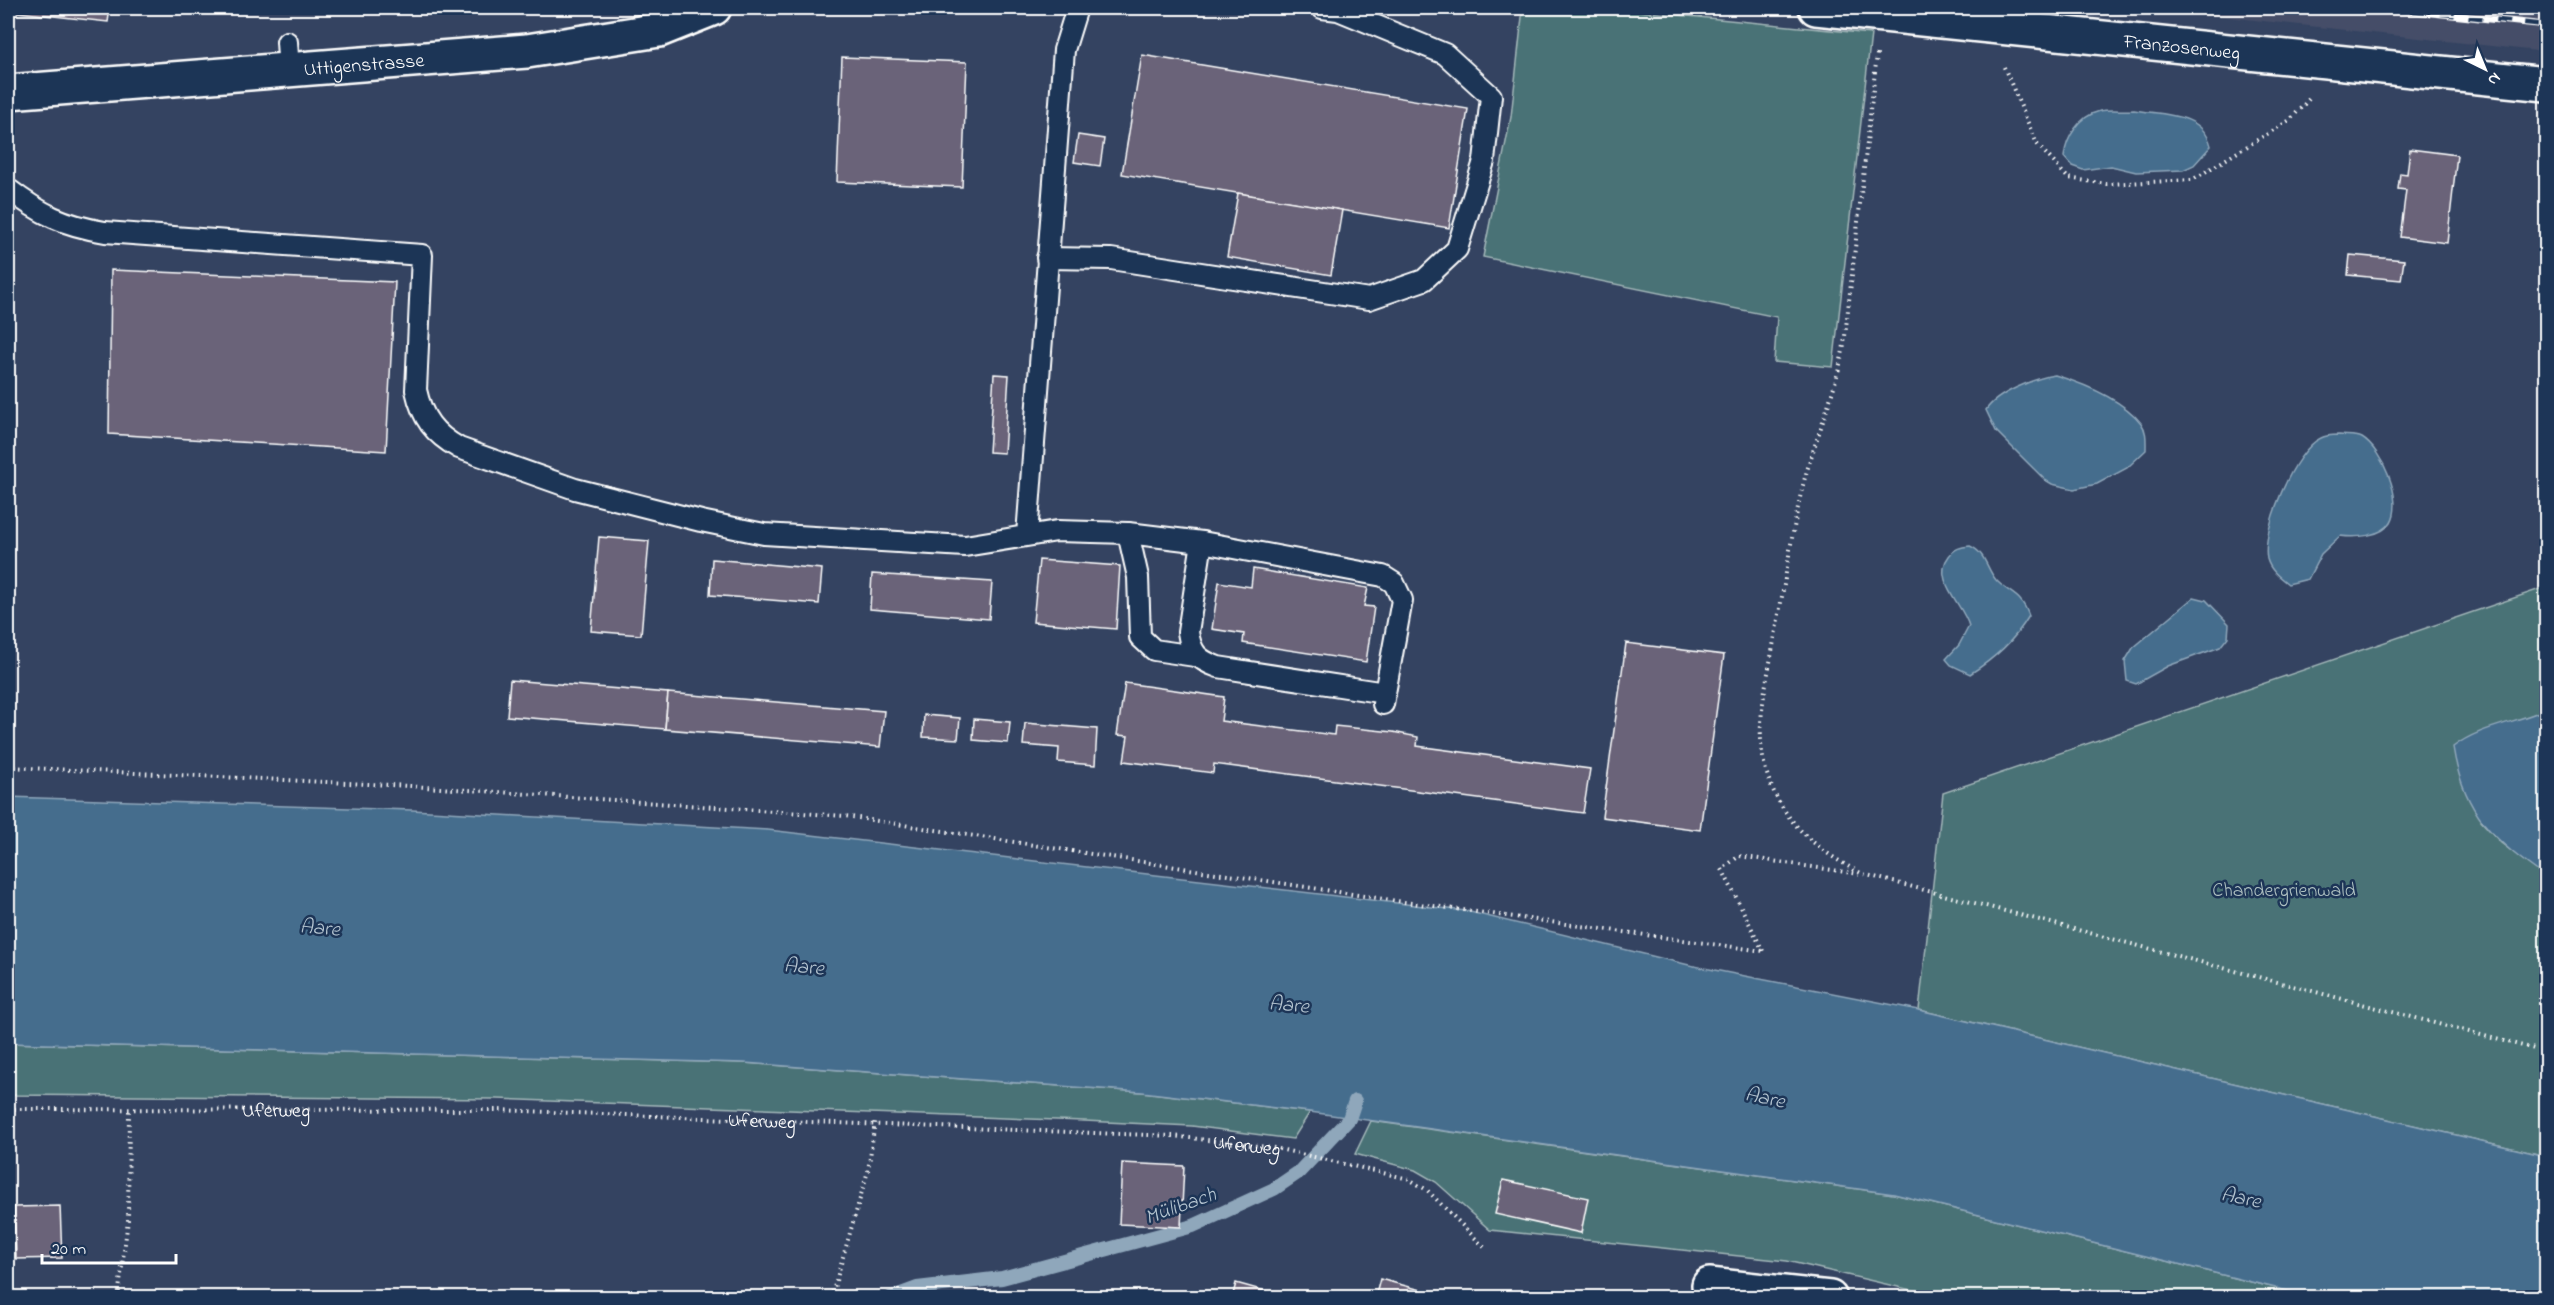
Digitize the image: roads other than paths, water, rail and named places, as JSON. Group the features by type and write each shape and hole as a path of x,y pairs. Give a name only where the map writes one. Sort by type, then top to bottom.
{"street":[{"name":"Uttigenstrasse","path":"8,92 288,56 527,51 659,30 714,8"},
{"name":"Franzosenweg","path":"1816,8 2547,84"},
{"path":"1709,1284 1830,1298"}],"lane":[{"path":"1027,535 1064,50 1077,8"},
{"path":"1047,258 1110,259 1369,299 1424,280 1457,249 1484,161 1491,96 1445,54 1338,10 1322,8"},
{"path":"8,189 39,212 75,227 105,232 422,255 416,390 420,409 430,426 443,439 459,448 575,489 701,521 764,534 966,546 1004,542 1027,535 1058,531 1128,533 1202,542 1383,576 1394,583 1402,600 1384,699 1218,667 1195,656 1154,650 1140,637 1138,577 1128,533"},
{"path":"1195,656 1190,646 1188,632 1202,542"}],"water":[{"path":"2134,110 2180,117 2191,121 2207,135 2211,146 2194,165 2183,170 2136,172 2111,166 2083,170 2072,166 2064,157 2071,135 2086,118 2100,111"},
{"path":"2055,375 2113,399 2133,414 2143,426 2146,450 2127,468 2097,484 2074,489 2045,480 1996,431 1986,410 2007,392 2037,379"},
{"path":"2339,435 2362,438 2377,453 2393,489 2395,501 2391,522 2375,534 2340,536 2321,554 2308,579 2288,584 2278,576 2267,559 2266,546 2274,511 2290,474 2311,445 2323,437"},
{"path":"1970,546 1983,557 1996,580 2022,603 2029,616 2003,648 1970,674 1951,665 1946,659 1959,645 1969,626 1946,582 1944,565 1951,553 1958,548"},
{"path":"2194,597 2206,600 2229,624 2228,637 2220,647 2168,666 2136,684 2127,681 2125,661 2133,648"},
{"path":"2546,709 2546,877 2496,837 2473,808 2464,790 2453,747 2486,729"},
{"name":"Aare","path":"8,797 412,810 768,830 1466,911 1689,965 1919,1010 2546,1156 2546,1297 2312,1297 1894,1194 1310,1112 1142,1092 744,1063 8,1043"}],"waterway":[{"name":"Mülibach","path":"890,1298 917,1288 1002,1278 1193,1226 1274,1189 1299,1172 1349,1119 1355,1101"}],"railway":[{"path":"2385,8 2546,25"}],"park label":[{"name":"Chandergrienwald","path":"2284,889"}]}
